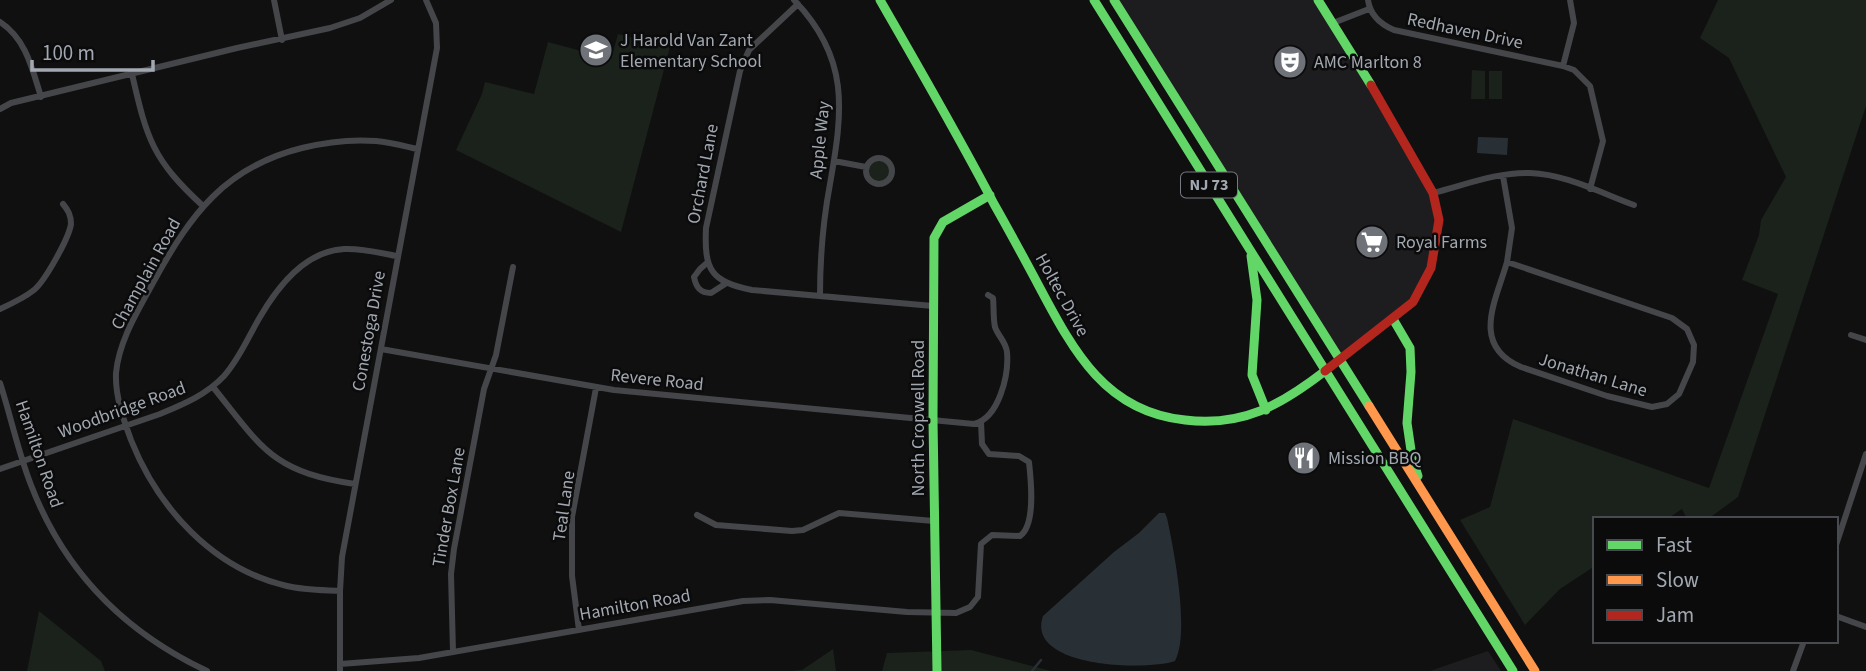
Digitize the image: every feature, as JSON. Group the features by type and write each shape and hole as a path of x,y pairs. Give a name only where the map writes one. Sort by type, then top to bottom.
{"main road":[{"name":"Holtec Drive","path":"880,0 1072,347 1092,374 1117,396 1162,418 1209,424 1266,410 1283,401 1393,319 1413,302 1431,268 1439,220 1433,192"},
{"name":"NJ 73","path":"1094,0 1513,671"},
{"name":"NJ 73","path":"1114,0 1535,671"},
{"path":"1318,0 1433,192"},
{"name":"North Cropwell Road","path":"937,671 933,420 934,238 943,222 990,195"},
{"path":"1250,250 1257,300 1252,375 1266,410"},
{"path":"1393,319 1410,348 1407,423 1412,457 1434,510"}],"street":[{"path":"274,0 282,40"},
{"path":"0,109 11,103 345,23 360,18 391,0"},
{"name":"Conestoga Drive","path":"340,668 342,557 437,48 436,23 426,0"},
{"path":"1333,23 1369,9 1368,0"},
{"path":"1563,66 1574,23 1570,0"},
{"name":"Apple Way","path":"796,2 827,43 837,78 840,117 825,218 820,296"},
{"name":"Orchard Lane","path":"725,284 711,293 701,291 694,277 708,262 706,228 740,71 749,50 796,2"},
{"name":"Redhaven Drive","path":"1369,9 1384,26 1394,30 1574,70 1590,86 1603,141 1590,189"},
{"path":"0,22 13,32 24,48 41,97"},
{"path":"132,74 143,120 155,150 174,178 203,205"},
{"name":"Champlain Road","path":"340,591 306,589 279,583 239,566 202,542 168,508 139,460 118,399 116,382 122,346 183,231 203,205 240,173 260,161 318,144 379,141 417,149"},
{"path":"881,158 890,164 891,175 887,181 876,183 867,177 866,167 873,159 881,158"},
{"path":"834,161 866,167"},
{"path":"1433,192 1523,173 1548,175 1634,205"},
{"name":"Jonathan Lane","path":"1503,176 1512,228 1507,262 1490,323 1493,343 1505,358 1521,367 1644,407 1667,404 1679,394 1695,353 1692,336 1680,323 1643,307 1507,262"},
{"path":"0,309 30,293 46,275 65,241 70,226 69,213 63,204"},
{"name":"Woodbridge Road","path":"0,468 181,406 213,387 235,362 277,290 300,268 324,253 346,248 397,256"},
{"path":"708,262 717,278 733,287 933,306"},
{"name":"Tinder Box Lane","path":"453,652 451,575 454,549 484,389 492,368 513,267"},
{"path":"981,422 999,396 1005,378 1007,358 1005,343 996,327 993,299 988,295"},
{"path":"1851,335 1866,340"},
{"name":"Revere Road","path":"381,349 596,388 660,396 974,424 981,422"},
{"name":"Hamilton Road","path":"0,383 23,461 53,535 90,586 109,605 152,639 207,671"},
{"path":"213,387 247,430 279,460 309,475 355,484"},
{"name":"Teal Lane","path":"579,630 572,576 572,517 596,388"},
{"name":"Hamilton Road","path":"340,668 453,652 743,601 770,600 907,612 956,613 974,603 980,586 981,544 992,535 1020,536 1029,524 1028,462 1019,456 989,454 982,444 981,422"},
{"path":"1838,539 1866,454"},
{"path":"697,515 716,525 792,531 803,530 839,513 934,521"},
{"path":"1838,618 1866,626"},
{"path":"1793,671 1803,643"}],"shaded area":[{"path":"1114,0 1318,0 1433,193 1439,220 1431,268 1413,302 1339,359"},
{"path":"1718,0 1866,0 1866,106 1738,497 1711,517 1686,517 1682,509 1670,517 1593,517 1593,567 1560,589 1525,625 1460,520 1490,507 1513,419 1709,488 1778,294 1742,280 1759,235 1761,220 1786,177 1729,58 1700,38"},
{"path":"618,34 670,47 621,232 456,150 485,82 534,94 548,42 611,59"},
{"path":"1472,70 1485,71 1485,99 1471,99"},
{"path":"1489,71 1502,71 1502,99 1489,99"},
{"path":"1478,137 1508,138 1507,155 1477,153"},
{"path":"879,158 888,162 892,171 888,180 879,184 870,180 866,171 870,162"},
{"path":"1159,513 1165,513 1167,518 1179,591 1181,631 1175,661 1140,666 1091,662 1069,656 1052,646 1042,633 1043,616"},
{"path":"39,611 101,661 105,671 27,671"},
{"path":"833,649 836,671 791,671 802,670"},
{"path":"971,650 1051,671 882,671 887,653"},
{"path":"1488,651 1501,671 1430,671 1476,655"}],"waterway":[{"path":"1032,671 1041,660"}],"traffic: fast":[{"path":"880,0 1066,334 1080,356 1113,392 1157,415 1185,420 1225,420 1243,417 1277,403 1325,371"},
{"path":"1094,0 1513,671"},
{"path":"1114,0 1369,406"},
{"path":"1318,0 1371,85"},
{"path":"937,671 933,420 934,238 943,222 990,195"},
{"path":"1251,256 1257,300 1252,375 1266,410"},
{"path":"1393,319 1410,348 1407,423 1418,476"}],"traffic: slow":[{"path":"1369,406 1535,671"}],"traffic: jam":[{"path":"1325,371 1413,302 1431,268 1439,220 1433,193 1371,85"}],"place":[{"name":"J Harold Van Zant Elementary School","path":"596,50"},
{"name":"AMC Marlton 8","path":"1290,62"},
{"name":"Royal Farms","path":"1372,242"},
{"name":"Mission BBQ","path":"1304,458"}]}
